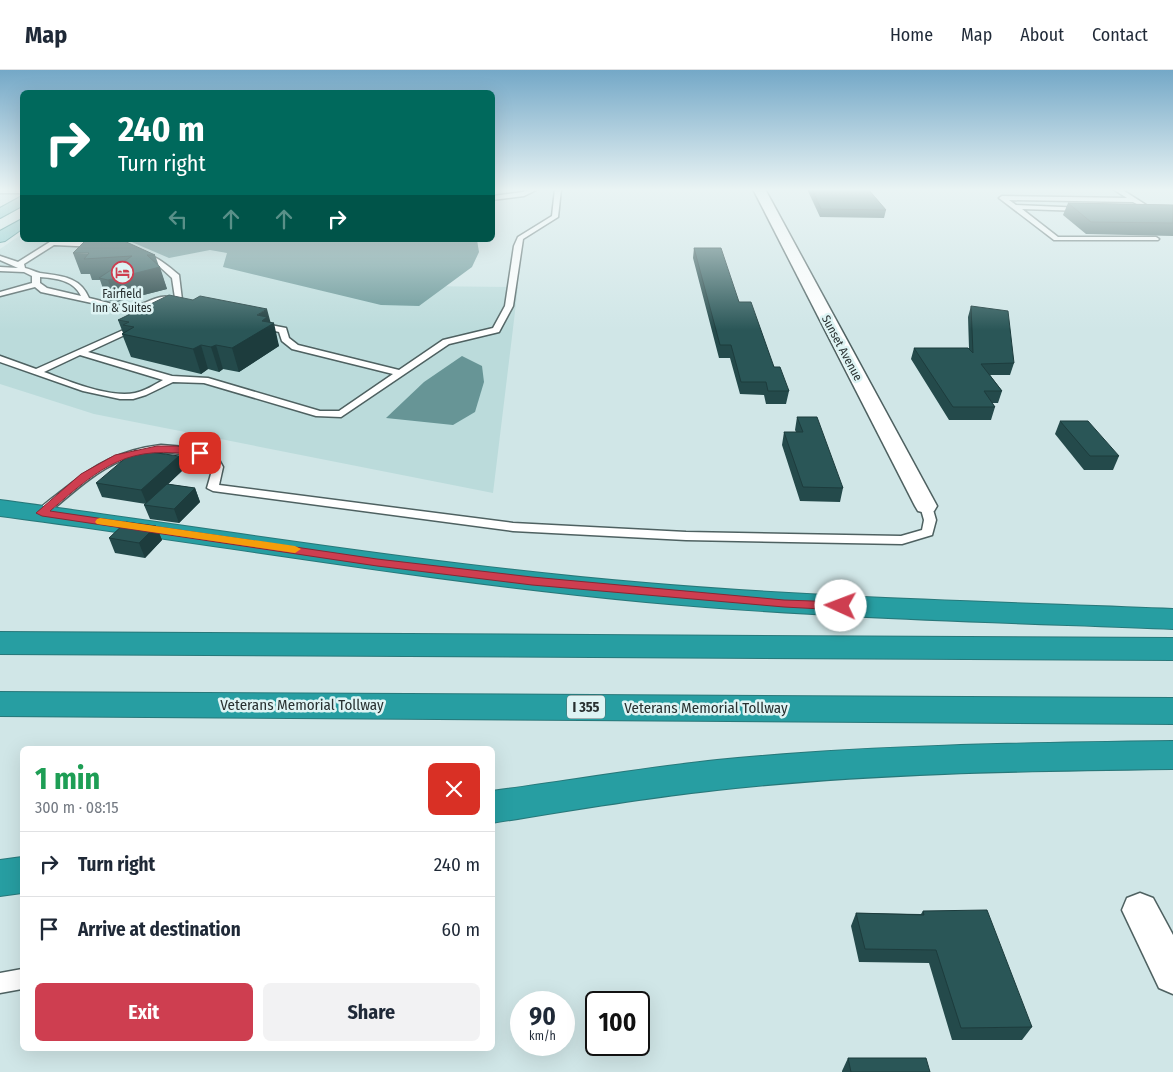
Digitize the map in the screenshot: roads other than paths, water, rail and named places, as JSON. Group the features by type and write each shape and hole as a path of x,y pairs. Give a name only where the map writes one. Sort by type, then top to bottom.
{"highway":[{"path":"0,508 377,563 571,586 784,604 1173,619"},
{"path":"0,643 1173,650"},
{"name":"Veterans Memorial Tollway","path":"0,704 1173,711"},
{"path":"495,807 716,775 854,765 1064,756 1173,754"},
{"path":"0,878 20,875"}],"street":[{"name":"Sunset Avenue","path":"784,236 926,506"},
{"path":"1140,910 1173,974"}],"lane":[{"path":"80,352 171,379 205,380 320,414 341,414 446,342 496,330 509,306 517,246 520,238 524,236"},
{"path":"1052,236 1056,239 1156,239"},
{"path":"20,264 56,242 106,247"},
{"path":"134,253 151,258 162,264 176,277 179,298 186,304 179,307"},
{"path":"0,258 20,264 44,290 131,310 149,317 38,372"},
{"path":"0,269 25,270"},
{"path":"0,294 36,280 57,276 71,281 84,291 86,299"},
{"path":"131,310 159,300 179,298"},
{"path":"248,322 283,330 285,338 295,347 400,373"},
{"path":"0,359 105,394 131,396 150,392 171,379"},
{"path":"42,513 85,476 99,467 118,457 157,448 176,449 213,458 218,468 213,488 513,527 686,536 902,540 928,532 930,520 926,506"},
{"path":"0,983 20,979"}],"place":[{"name":"Fairfield Inn & Suites","path":"122,273"}]}
